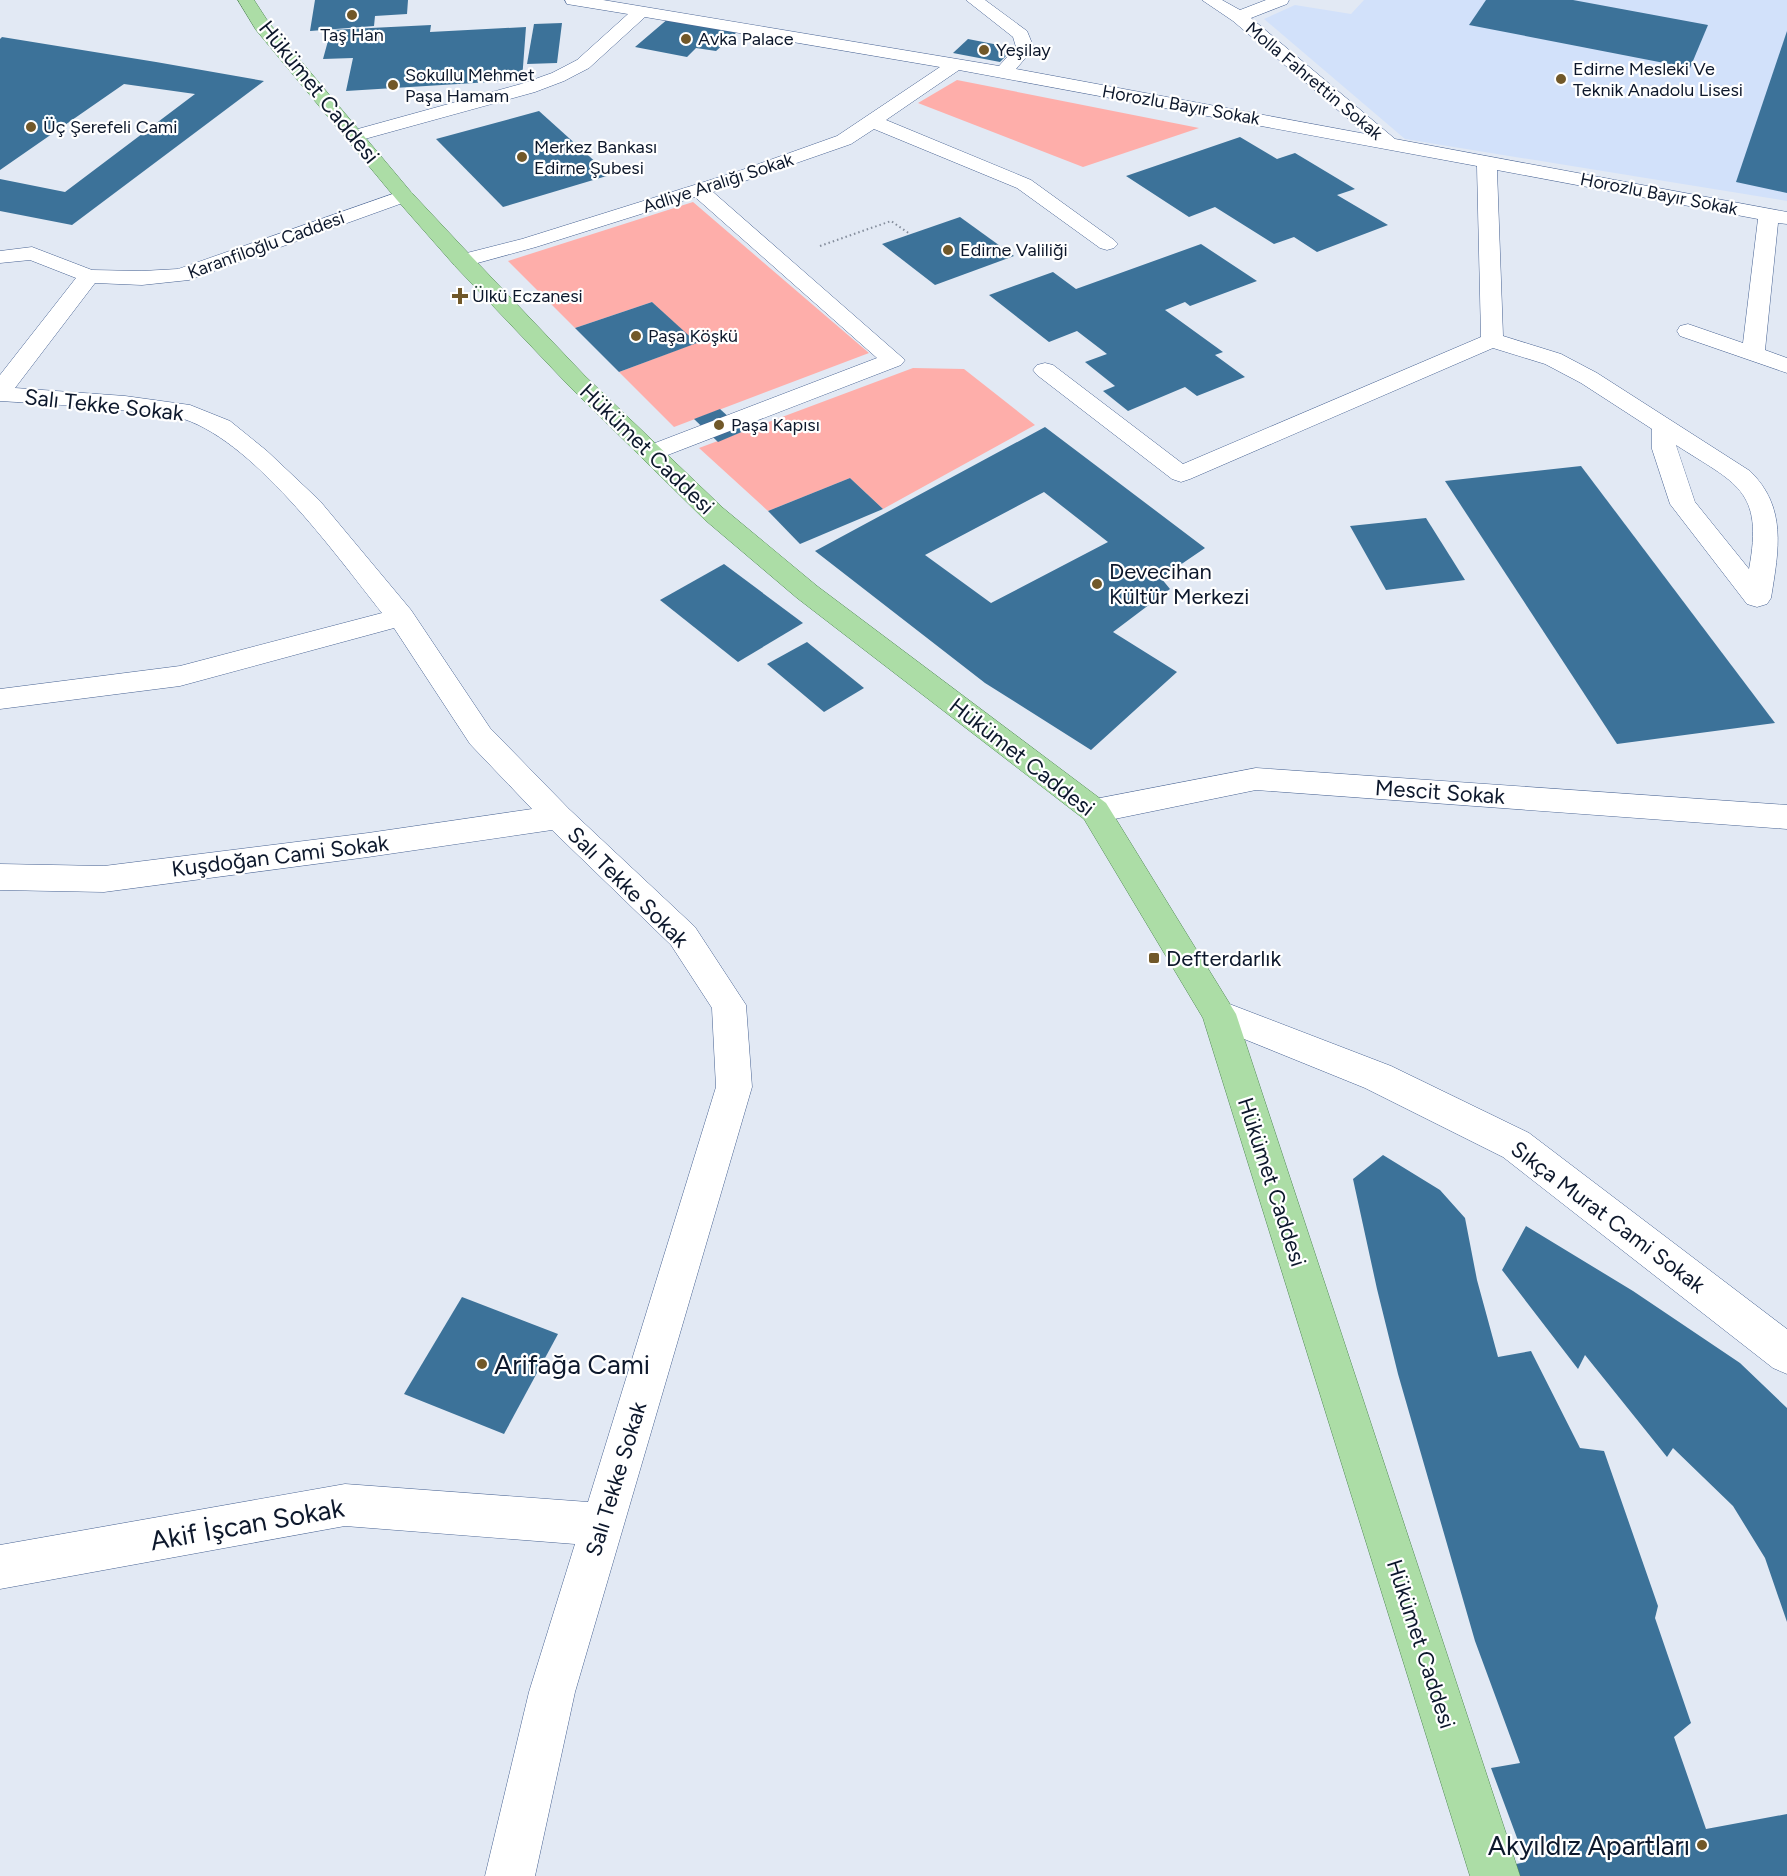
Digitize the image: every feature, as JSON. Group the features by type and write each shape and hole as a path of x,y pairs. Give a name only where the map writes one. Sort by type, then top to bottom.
{"main road":[{"name":"Hükümet Caddesi","path":"246,0 262,26 404,196 463,261 577,381 714,514 807,592 1095,811 1219,1014 1495,1876"}],"street":[{"name":"Horozlu Bayır Sokak","path":"573,0 1003,72 1778,217"},
{"path":"974,0 1021,35 1025,48 1003,72"},
{"name":"Molla Fahrettin Sokak","path":"1210,0 1239,17 1388,143"},
{"path":"1239,17 1281,0"},
{"path":"354,135 528,88 558,77 583,64 640,12"},
{"name":"Adliye Aralığı Sokak","path":"463,261 699,190 844,140 874,122 955,65"},
{"path":"874,122 1024,184 1107,244"},
{"path":"1487,162 1492,340"},
{"path":"651,453 893,360 699,190"},
{"name":"Karanfiloğlu Caddesi","path":"0,257 32,253 89,276 142,278 181,275 404,196"},
{"path":"1753,354 1778,217"},
{"path":"0,392 89,276"},
{"path":"1688,331 1787,366"},
{"path":"1045,370 1181,474 1492,340 1553,359 1589,378 1664,425 1741,476 1754,488 1761,498 1764,509 1766,552 1757,598 1683,504 1664,449 1664,425"},
{"name":"Salı Tekke Sokak","path":"0,392 182,410 221,426 258,456 311,507 401,617 480,736 558,817 683,936 729,1005 734,1088 552,1692 510,1876"},
{"path":"0,699 180,676 401,617"},
{"name":"Mescit Sokak","path":"1095,811 1256,779 1787,817"},
{"name":"Kuşdoğan Cami Sokak","path":"0,877 104,879 368,845 558,817"},
{"name":"Sıkça Murat Cami Sokak","path":"1219,1014 1378,1077 1516,1145 1787,1354"},
{"name":"Akif İşcan Sokak","path":"0,1567 345,1504 603,1525"}],"path":[{"path":"779,260 891,221 910,234"}],"shaded area":[{"name":"Edirne Mesleki Ve Teknik Anadolu Lisesi","path":"1364,0 1787,0 1787,201 1405,139 1264,19 1295,5 1351,14"},
{"path":"957,80 1199,128 1083,167 918,103"},
{"path":"693,202 869,353 674,427 619,372 696,343 652,302 575,328 508,261"},
{"path":"913,368 964,369 1035,425 883,509 850,478 768,511 699,448"}],"building":[{"name":"Taş Han","path":"315,0 408,0 407,14 375,16 374,26 310,31"},
{"path":"1486,0 1573,0 1708,25 1690,68 1469,25"},
{"name":"Avka Palace","path":"669,18 737,32 716,51 696,48 687,57 635,47"},
{"path":"562,23 557,63 527,64 534,24"},
{"path":"431,25 430,32 526,27 522,80 346,91 353,58 323,59 331,30"},
{"path":"1787,31 1787,193 1736,182"},
{"path":"2,37 264,81 72,225 0,211 0,179 65,192 195,94 124,84 0,170 0,39"},
{"name":"Yeşilay","path":"968,39 1014,48 1000,62 953,53"},
{"name":"Merkez Bankası Edirne Şubesi","path":"539,111 610,175 503,207 436,139"},
{"path":"1240,137 1277,159 1295,153 1355,189 1337,195 1388,225 1317,252 1294,237 1274,244 1215,207 1189,217 1126,176"},
{"name":"Edirne Valiliği","path":"960,217 1014,256 935,285 882,244"},
{"path":"1201,244 1257,281 1190,306 1185,302 1165,310 1223,352 1215,355 1245,377 1197,396 1185,387 1128,411 1103,391 1115,386 1085,362 1107,354 1077,331 1049,342 989,295 1053,272 1076,289"},
{"name":"Paşa Köşkü","path":"652,302 697,343 619,372 575,328"},
{"name":"Paşa Kapısı","path":"720,409 744,431 718,442 694,419"},
{"name":"Devecihan Kültür Merkezi","path":"1045,427 1205,548 1161,578 1170,589 1113,632 1177,672 1091,750 985,683 815,551","holes":["1044,492 1108,542 991,603 925,555"]},
{"path":"1581,466 1775,723 1617,744 1445,481"},
{"path":"850,478 883,509 800,544 768,511"},
{"path":"1426,518 1465,580 1386,590 1350,526"},
{"path":"724,564 803,623 738,662 660,600"},
{"path":"807,642 864,688 824,712 767,664"},
{"path":"1383,1155 1440,1190 1465,1218 1477,1280 1498,1357 1531,1351 1580,1448 1604,1451 1658,1606 1655,1618 1691,1723 1674,1737 1706,1829 1787,1814 1787,1876 1520,1876 1516,1864 1526,1862 1491,1768 1520,1763 1475,1641 1398,1374 1353,1179"},
{"path":"1526,1226 1633,1291 1740,1363 1787,1408 1787,1622 1765,1558 1733,1506 1673,1448 1667,1457 1585,1355 1578,1369 1502,1270"},
{"name":"Arifağa Cami","path":"462,1297 558,1334 504,1434 404,1394"}],"place":[{"name":"Taş Han","path":"352,15"},
{"name":"Avka Palace","path":"686,39"},
{"name":"Yeşilay","path":"984,50"},
{"name":"Edirne Mesleki Ve Teknik Anadolu Lisesi","path":"1561,79"},
{"name":"Sokullu Mehmet Paşa Hamam","path":"393,85"},
{"name":"Üç Şerefeli Cami","path":"31,127"},
{"name":"Merkez Bankası Edirne Şubesi","path":"522,157"},
{"name":"Edirne Valiliği","path":"948,250"},
{"name":"Ülkü Eczanesi","path":"460,296"},
{"name":"Paşa Köşkü","path":"636,336"},
{"name":"Paşa Kapısı","path":"719,425"},
{"name":"Devecihan Kültür Merkezi","path":"1097,584"},
{"name":"Defterdarlık","path":"1154,958"},
{"name":"Arifağa Cami","path":"482,1364"},
{"name":"Akyıldız Apartları","path":"1702,1845"}]}
